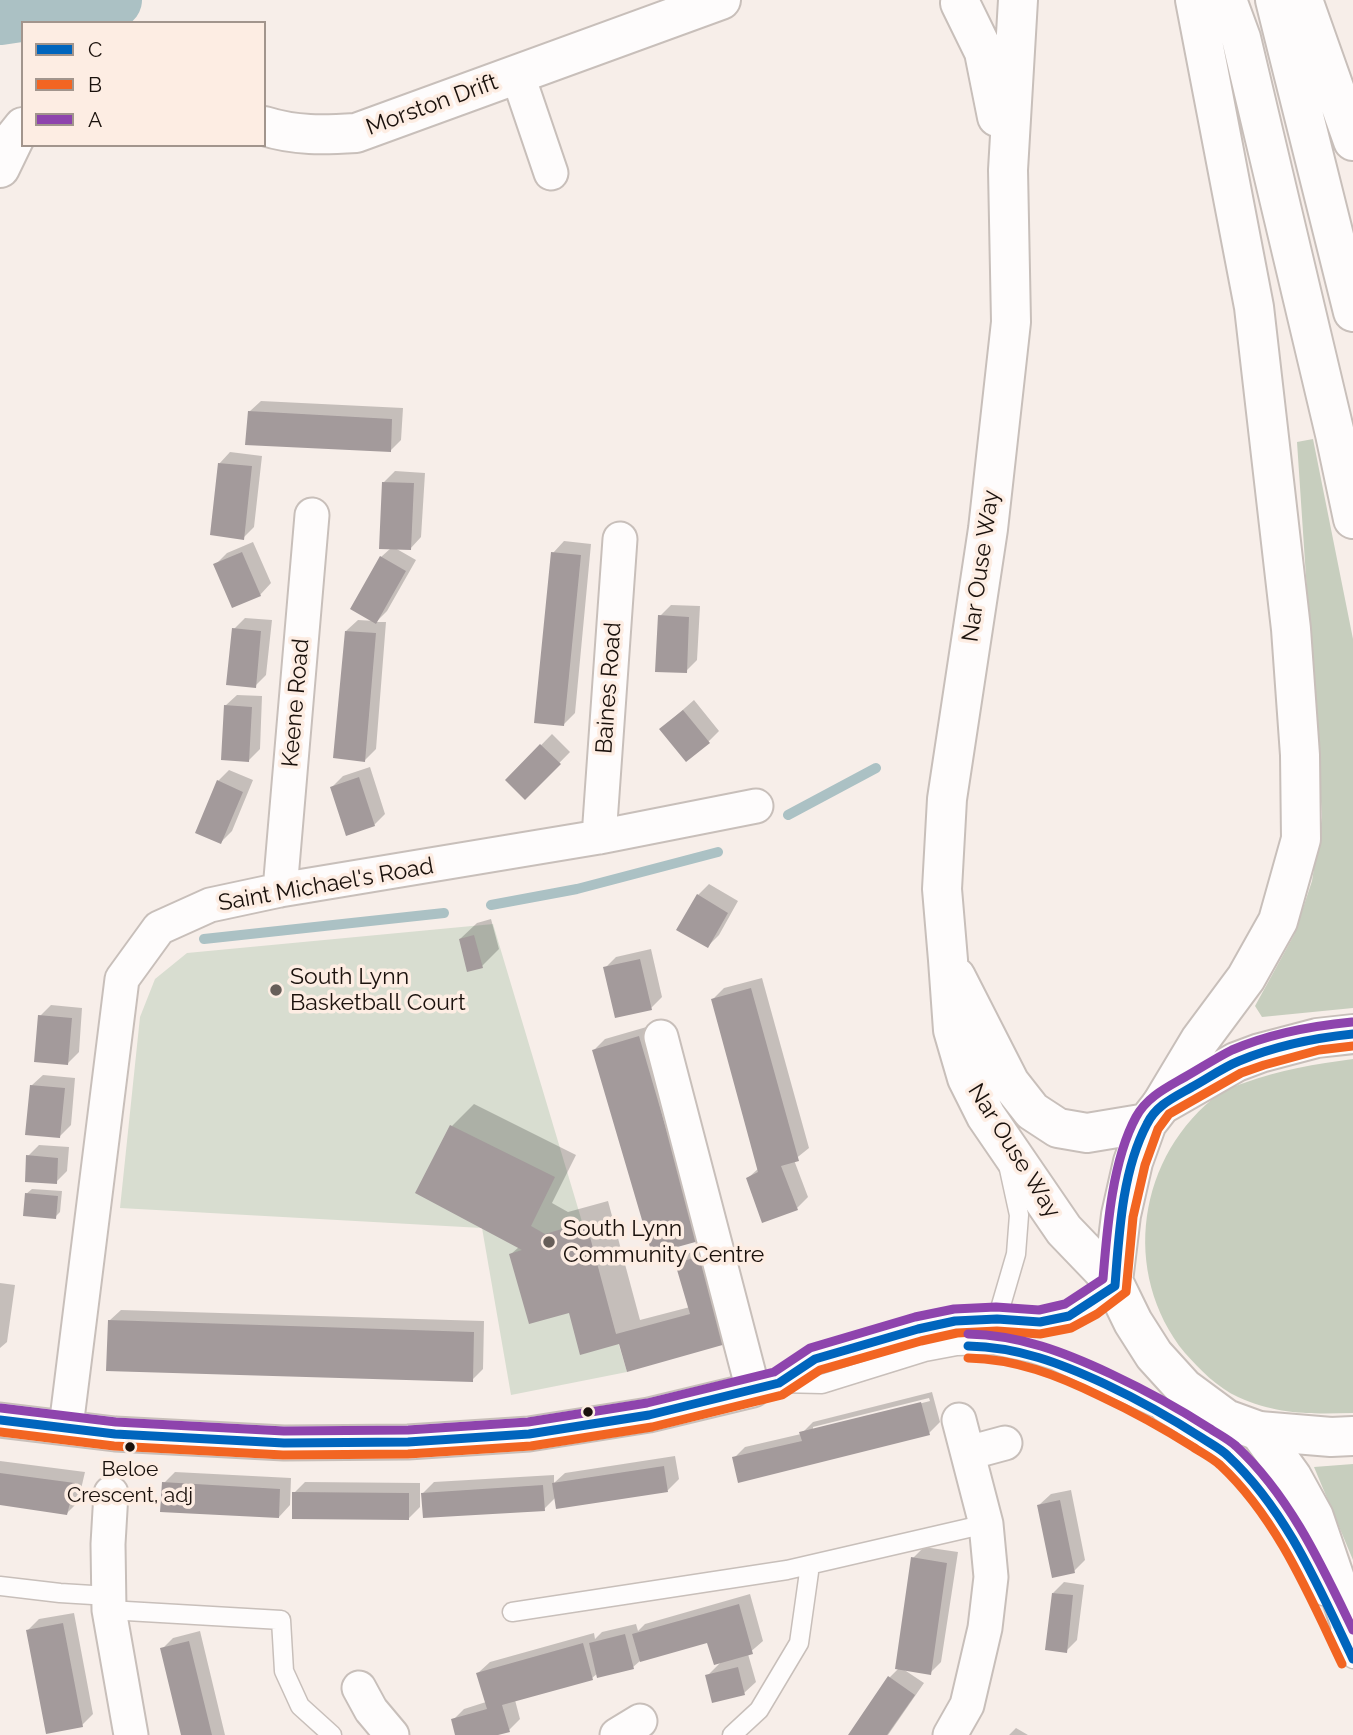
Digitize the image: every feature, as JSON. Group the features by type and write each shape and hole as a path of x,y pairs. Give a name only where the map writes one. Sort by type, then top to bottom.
{"main road":[{"name":"Morston Drift","path":"266,127 310,136 356,133 720,0"},
{"name":"Nar Ouse Way","path":"1018,0 1008,170 1011,322 988,529 947,799 943,888 953,1030 967,1078 986,1116 1065,1230 1114,1283 1154,1355 1184,1388 1243,1425"},
{"path":"1114,1283 1121,1215 1133,1162 1154,1114 1200,1040 1246,978 1278,921 1301,839 1300,755 1291,629 1254,307 1195,0"},
{"path":"1227,0 1241,38 1353,519"},
{"path":"1275,0 1353,312"},
{"path":"1303,0 1353,141"},
{"name":"Nar Ouse Way","path":"968,1 984,52 1008,170"},
{"path":"0,168 21,130"},
{"name":"Nar Ouse Way","path":"948,960 1010,1083 1032,1111 1058,1128 1087,1133 1154,1114"},
{"path":"1154,1114 1236,1062 1260,1052 1335,1036"},
{"path":"1243,1425 1331,1437 1353,1436"},
{"path":"1243,1425 1292,1477 1314,1517 1353,1632"}],"street":[{"name":"Morston Drift","path":"517,73 551,173"},
{"name":"Keene Road","path":"281,890 312,515"},
{"name":"Baines Road","path":"598,837 620,539"},
{"name":"Saint Michael's Road","path":"66,1427 122,979 159,928 210,905 281,890 598,837 756,806"},
{"path":"0,1419 115,1434 284,1443 408,1442 529,1434 649,1415 766,1387 661,1037"},
{"path":"950,1735 967,1705 985,1628 990,1577 986,1524 959,1420"},
{"path":"968,1453 1005,1443"},
{"path":"111,1493 109,1603 131,1735"},
{"path":"359,1688 371,1710 392,1735"}],"lane":[{"path":"997,1319 1016,1254 1019,1215 1002,1140"},
{"path":"766,1387 815,1359 943,1324 997,1319 1040,1322 1069,1316 1090,1304 1114,1283"},
{"path":"766,1387 822,1384 925,1352 957,1346 993,1345 1031,1353 1056,1362 1154,1407 1227,1455 1265,1497 1312,1573 1353,1659"},
{"path":"1154,1407 1243,1425"},
{"path":"512,1612 810,1565 986,1524"},
{"path":"732,1735 759,1710 799,1643 810,1565"},
{"path":"0,1586 60,1593 109,1603 281,1620 284,1671 300,1706 332,1735"}],"shaded area":[{"path":"493,924 627,1372 511,1395 482,1228 120,1208 140,1017 155,979 187,953"}],"green space":[{"path":"1313,439 1353,639 1353,1008 1262,1017 1255,1006 1294,935 1312,881 1322,817 1297,442"},
{"path":"1353,1059 1353,1413 1309,1413 1267,1407 1223,1389 1209,1378 1185,1353 1164,1321 1151,1287 1146,1252 1147,1216 1155,1181 1170,1149 1192,1119 1222,1091 1284,1071"},
{"path":"1353,1464 1353,1560 1314,1467"}],"building":[{"path":"248,411 392,419 391,452 245,445"},
{"path":"218,463 252,466 244,540 210,535"},
{"path":"382,482 414,483 411,550 379,549"},
{"path":"242,552 261,596 232,608 213,564"},
{"path":"551,552 581,555 564,726 534,723"},
{"path":"380,556 406,571 376,624 350,609"},
{"path":"658,615 689,617 687,673 655,672"},
{"path":"232,628 261,631 256,688 226,685"},
{"path":"345,631 376,633 365,762 333,758"},
{"path":"224,705 252,707 249,762 221,760"},
{"path":"683,710 710,743 686,762 659,729"},
{"path":"540,744 561,764 525,800 505,780"},
{"path":"359,777 375,826 346,836 330,787"},
{"path":"217,780 243,792 221,844 195,833"},
{"path":"697,894 728,913 708,948 676,930"},
{"path":"474,935 483,968 467,972 459,939"},
{"path":"640,959 652,1010 615,1018 603,967"},
{"path":"751,988 799,1161 781,1166 798,1210 762,1223 746,1178 758,1172 711,999"},
{"path":"38,1015 72,1018 68,1065 34,1062"},
{"path":"639,1036 699,1241 652,1254 592,1050"},
{"path":"30,1085 65,1088 60,1138 25,1135"},
{"name":"South Lynn Community Centre","path":"450,1125 555,1177 531,1226 545,1234 586,1222 616,1334 690,1314 675,1263 702,1256 726,1344 627,1372 619,1344 580,1355 569,1313 529,1324 509,1254 522,1250 415,1193"},
{"path":"26,1155 58,1158 57,1184 25,1182"},
{"path":"25,1193 58,1196 56,1219 23,1216"},
{"path":"108,1320 474,1332 473,1382 106,1371"},
{"path":"921,1402 930,1435 738,1483 732,1457 802,1441 799,1432"},
{"path":"664,1466 668,1492 556,1509 552,1483"},
{"path":"0,1473 75,1483 67,1515 0,1505"},
{"path":"162,1482 280,1489 279,1518 160,1512"},
{"path":"543,1485 545,1511 423,1518 421,1493"},
{"path":"292,1492 409,1493 409,1520 292,1519"},
{"path":"1060,1500 1075,1573 1052,1578 1037,1505"},
{"path":"911,1557 947,1563 931,1675 895,1669"},
{"path":"1052,1593 1073,1595 1067,1653 1045,1650"},
{"path":"739,1604 753,1654 714,1665 707,1643 640,1662 632,1634"},
{"path":"63,1623 83,1727 46,1734 26,1630"},
{"path":"625,1634 634,1669 597,1678 589,1643"},
{"path":"189,1641 212,1735 181,1735 160,1648"},
{"path":"583,1643 593,1680 502,1705 510,1732 498,1735 455,1735 451,1719 487,1709 476,1673"},
{"path":"738,1667 745,1695 712,1703 705,1675"},
{"path":"888,1676 915,1695 887,1735 848,1735"}],"waterway":[{"path":"0,17 114,0"},
{"path":"788,815 876,768"},
{"path":"491,905 577,889 718,852"},
{"path":"204,939 444,913"}],"transit line":[{"name":"A","path":"1,1408 116,1422 284,1431 408,1430 528,1422 647,1403 774,1372 810,1348 915,1317 954,1309 996,1307 1039,1310 1065,1304 1103,1279 1109,1218 1121,1154 1136,1117 1146,1104 1171,1085 1246,1044 1290,1032 1352,1022"},
{"name":"C","path":"0,1420 115,1434 284,1443 408,1442 529,1434 649,1415 779,1383 815,1359 918,1329 955,1321 997,1319 1040,1322 1069,1316 1115,1286 1120,1224 1127,1182 1139,1142 1155,1112 1173,1098 1239,1061 1295,1043 1353,1034"},
{"name":"B","path":"0,1432 114,1446 283,1455 408,1454 531,1446 652,1427 782,1395 820,1370 957,1333 997,1331 1040,1334 1071,1328 1097,1314 1126,1292 1133,1217 1145,1165 1158,1129 1169,1114 1241,1073 1319,1050 1353,1046"},
{"name":"A","path":"968,1334 1024,1341 1076,1359 1124,1380 1233,1443 1289,1509 1317,1557 1353,1630"},
{"name":"C","path":"968,1346 1004,1349 1072,1369 1155,1410 1225,1453 1268,1501 1285,1526 1314,1578 1353,1659"},
{"name":"B","path":"968,1358 1003,1361 1068,1381 1147,1420 1217,1462 1240,1486 1275,1533 1304,1585 1342,1664"}],"place":[{"name":"South Lynn Basketball Court","path":"276,990"},
{"name":"South Lynn Community Centre","path":"549,1242"},
{"name":"Beloe Crescent, adj","path":"130,1447"}]}
